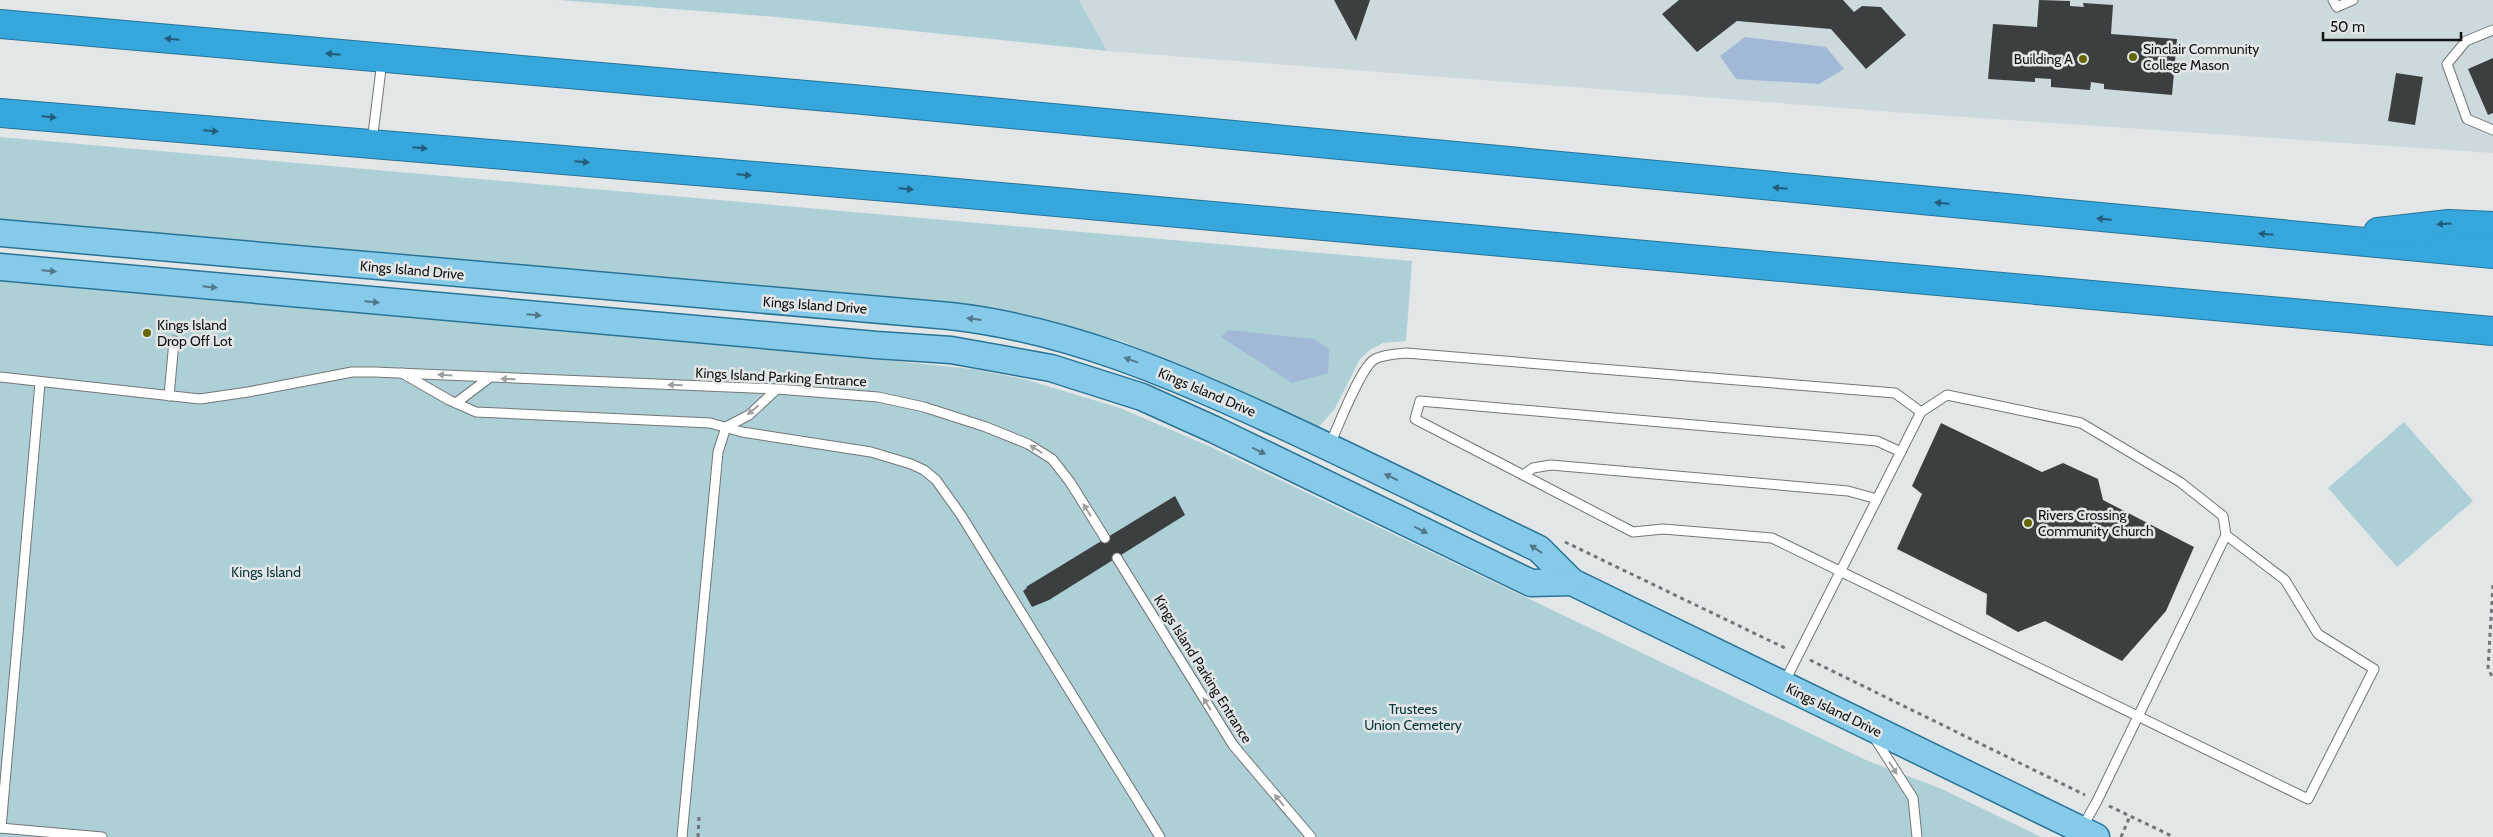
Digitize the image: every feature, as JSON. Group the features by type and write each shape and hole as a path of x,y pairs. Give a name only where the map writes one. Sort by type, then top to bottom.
{"highway":[{"path":"0,24 863,100 2314,239 2493,254"},
{"path":"0,113 904,189 2493,331"},
{"path":"2314,239 2449,224 2493,226"}],"main road":[{"name":"Kings Island Drive","path":"0,233 990,321 1038,331 1094,347 1206,390 1539,548 1572,582 1867,726 2081,835"},
{"name":"Kings Island Drive","path":"0,267 314,297 951,350 1051,368 1150,400 1531,583 1572,582"}],"lane":[{"path":"2333,0 2337,7 2353,0"},
{"path":"2493,30 2466,41 2447,64 2467,119 2493,130"},
{"path":"372,144 382,58"},
{"path":"169,396 174,341"},
{"path":"1329,448 1360,377 1373,360 1387,354 1406,353 1895,393 1921,412"},
{"name":"Kings Island Parking Entrance","path":"0,377 200,399 248,392 352,372 776,389 878,397 968,421 1028,444 1052,459 1070,482 1105,538"},
{"path":"401,373 476,412 701,422 760,435 871,452 911,464 924,470 936,480 960,515 1160,837"},
{"path":"456,403 489,378"},
{"path":"40,382 1,828 102,837"},
{"path":"682,837 718,452 726,427 749,415 776,389"},
{"path":"1783,685 1921,412 1947,395 2081,423 2180,482 2223,516 2226,535 2081,835"},
{"path":"1901,452 1877,441 1420,402 1415,419 1633,532 1663,529 1772,538 2308,799 2374,669 2318,634 2284,580 2226,535"},
{"path":"1523,475 1533,468 1551,466 1848,491 1877,499"},
{"name":"Kings Island Parking Entrance","path":"1117,558 1233,746 1310,837"},
{"path":"1867,726 1913,798 1917,837"}],"path":[{"path":"2493,585 2488,670 2493,678"},
{"path":"1828,669 2068,788"},
{"path":"2121,837 2130,816 2174,837"}],"shaded area":[{"path":"1079,0 2493,0 2493,153 1921,114 1107,51"},
{"path":"1745,37 1826,47 1844,69 1819,84 1736,79 1720,56"},
{"path":"1228,330 1314,339 1329,349 1328,373 1292,383 1221,337"}],"green space":[{"path":"559,0 1079,0 1107,51 777,17"},
{"path":"0,137 1412,261 1406,341 1383,343 1371,349 1360,359 1334,410 1316,430 1193,371 1122,341 1038,320 0,222"},
{"name":"Kings Island","path":"0,281 807,352 972,369 1024,379 1120,408 1211,447 1868,761 1942,789 2041,837 0,837"},
{"path":"2404,422 2473,501 2397,567 2328,488"}],"building":[{"path":"1334,0 1370,0 1356,41"},
{"path":"1679,0 1843,0 1854,12 1862,6 1881,7 1906,35 1866,69 1831,29 1737,21 1697,52 1662,14"},
{"name":"Building A","path":"2039,0 2070,1 2070,6 2084,7 2083,3 2113,5 2111,34 2177,39 2172,95 2104,89 2104,84 2091,82 2090,90 2051,87 2051,79 2035,78 2035,82 1988,79 1993,24 2037,27"},
{"path":"2493,58 2493,113 2488,115 2468,69"},
{"path":"2396,73 2423,77 2415,125 2388,121"},
{"name":"Rivers Crossing Community Church","path":"1941,423 2042,472 2063,463 2098,479 2103,500 2194,547 2166,611 2122,661 2045,621 2018,632 1986,614 1987,594 1897,549 1922,494 1912,486"},
{"path":"1175,496 1185,515 1049,600 1032,607 1023,591 1026,587"}],"place":[{"name":"Sinclair Community College Mason","path":"2133,57"},
{"name":"Building A","path":"2083,59"},
{"name":"Kings Island Drop Off Lot","path":"147,333"},
{"name":"Rivers Crossing Community Church","path":"2028,523"}],"park label":[{"name":"Trustees Union Cemetery","path":"1413,718"}]}
